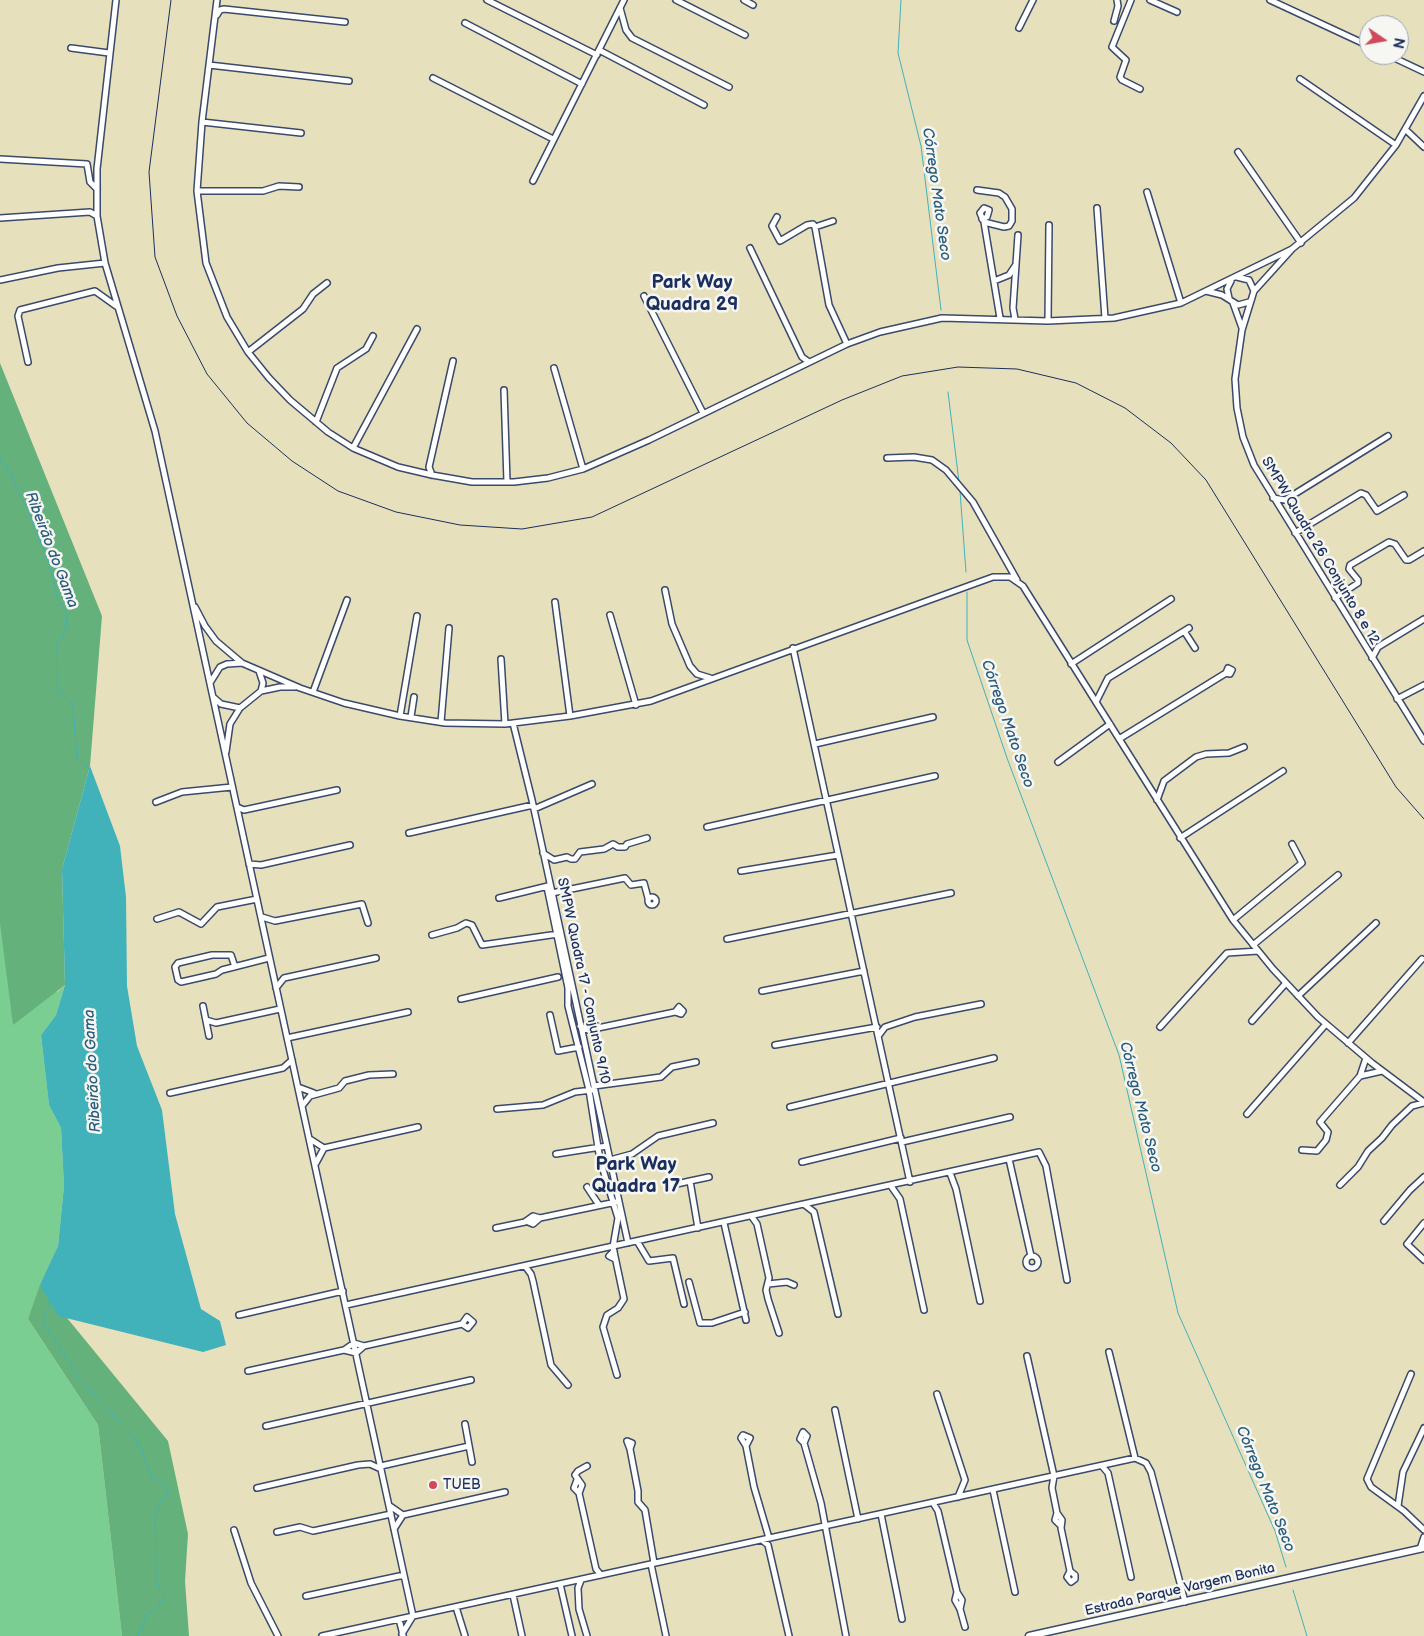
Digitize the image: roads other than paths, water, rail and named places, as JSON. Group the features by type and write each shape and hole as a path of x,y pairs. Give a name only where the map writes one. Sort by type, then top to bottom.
{"main road":[{"name":"Estrada Parque Vargem Bonita","path":"1029,1636 1422,1548"}],"street":[{"path":"116,0 109,53 97,189 97,207 105,263 116,306 152,418 236,807 262,917 280,1009 310,1138 413,1616 403,1635"},
{"path":"217,0 202,122 197,191 202,242 214,288 227,317 248,352 268,378 316,422 353,448 398,467 423,473 472,482 507,482 548,478 583,469 847,344 880,332 942,318 1000,318 1048,321 1105,318 1181,303 1292,250"},
{"path":"487,0 598,52 704,105"},
{"path":"616,0 622,3"},
{"path":"676,0 745,35"},
{"path":"744,0 753,5"},
{"path":"1019,28 1032,0"},
{"path":"1114,21 1118,6 1117,0"},
{"path":"1131,0 1112,47 1126,60 1120,77 1122,80 1140,89"},
{"path":"1150,0 1177,12"},
{"path":"1270,0 1359,41"},
{"path":"532,180 622,3"},
{"path":"622,3 626,30 632,38 728,87"},
{"path":"215,20 219,11 224,9 345,22"},
{"path":"465,23 582,84"},
{"path":"71,48 109,53"},
{"path":"209,65 349,81"},
{"path":"1409,65 1424,72"},
{"path":"433,78 553,139"},
{"path":"1300,79 1396,145"},
{"path":"1205,291 1231,301 1244,304 1249,302 1254,291 1292,250 1354,198 1396,145 1424,96"},
{"path":"202,122 301,133"},
{"path":"1406,130 1424,147"},
{"path":"1238,152 1301,242"},
{"path":"0,159 87,164 90,182 97,189"},
{"path":"197,191 263,191 279,186 299,187"},
{"path":"977,190 999,193 1005,197 1012,209 1012,221 1009,226 1004,227 983,221 1000,318"},
{"path":"1147,192 1181,303"},
{"path":"90,212 97,207"},
{"path":"1098,208 1105,318"},
{"path":"0,218 90,212 98,216"},
{"path":"776,217 772,226 780,241 807,225 813,224 815,227 828,304 847,344"},
{"path":"815,227 833,220"},
{"path":"1048,321 1049,225"},
{"path":"1015,319 1013,308 1018,235"},
{"path":"750,248 802,357 809,362"},
{"path":"0,280 65,267 105,263"},
{"path":"994,281 1009,275 1015,265"},
{"path":"1237,277 1249,280 1254,291"},
{"path":"1231,280 1227,289 1231,301"},
{"path":"248,352 303,309 313,294 327,283"},
{"path":"28,362 18,316 20,310 95,291 116,306"},
{"path":"644,296 702,413"},
{"name":"SMPW Quadra 26 Conjunto 8 e 12","path":"1231,301 1242,330"},
{"name":"SMPW Quadra 26 Conjunto 8 e 12","path":"1249,302 1242,330 1235,379 1237,408 1243,436 1254,465 1424,741"},
{"path":"353,448 417,329"},
{"path":"316,422 337,368 366,349 373,336"},
{"path":"801,366 802,357"},
{"path":"423,473 429,467 453,361"},
{"path":"554,368 583,469"},
{"path":"504,390 507,482"},
{"path":"1273,498 1285,500 1388,436"},
{"path":"887,458 914,456 932,460 946,470 973,502 1017,580 1110,724 1232,920 1286,983 1326,1024 1382,1071 1424,1102"},
{"path":"429,467 432,475"},
{"path":"1295,533 1361,493 1366,495 1377,511 1404,495"},
{"path":"1282,512 1285,500"},
{"path":"1335,598 1358,584 1358,580 1349,569 1350,566 1389,542 1395,544 1406,560 1424,551"},
{"path":"192,602 210,634 242,663 300,688 344,703 400,716 441,722 505,724 636,705 993,577 1010,577 1017,580"},
{"path":"666,590 672,624 680,645 697,674 711,678"},
{"path":"1071,664 1171,599"},
{"path":"314,692 347,600"},
{"path":"555,602 570,716"},
{"path":"610,615 636,705"},
{"path":"400,716 417,616"},
{"path":"1372,658 1378,648 1424,619"},
{"path":"441,722 449,628"},
{"path":"1096,702 1108,678 1187,630 1195,648"},
{"path":"1364,646 1378,648"},
{"path":"793,648 910,1182"},
{"path":"501,659 505,724"},
{"path":"210,683 220,667 227,664 242,663"},
{"path":"258,670 263,683 261,691"},
{"path":"1119,739 1226,673"},
{"path":"694,684 697,674"},
{"path":"1397,699 1424,685"},
{"path":"226,760 226,743 230,724 240,708 261,691 280,687 300,688"},
{"path":"212,696 221,704 240,708"},
{"path":"411,717 414,697"},
{"path":"815,744 933,717"},
{"name":"SMPW Quadra 17 - Conjunto 9/10","path":"513,723 533,805 549,886 554,899 570,989 583,1037 592,1089 607,1146 616,1201 628,1243"},
{"path":"1058,762 1110,724"},
{"path":"1157,800 1164,781 1196,757 1229,753 1244,747"},
{"path":"1180,838 1283,771"},
{"path":"707,827 936,776"},
{"path":"410,833 540,804 592,784"},
{"path":"156,802 182,792 232,787"},
{"path":"236,807 244,810 337,790"},
{"path":"239,817 244,810"},
{"path":"543,853 554,860 567,858 572,860 580,852 604,849 613,844 618,847 625,847 627,844 647,838"},
{"path":"1232,920 1302,863 1292,844"},
{"path":"249,864 261,866 350,845"},
{"path":"741,872 838,855"},
{"path":"547,871 554,860"},
{"path":"252,874 261,866"},
{"path":"1253,946 1338,875"},
{"path":"552,893 625,878 632,885 644,884 648,898"},
{"path":"498,898 549,886 563,965 570,989 568,1006 578,1047 592,1089 598,1147 616,1201 618,1218 613,1249 609,1256 615,1259 624,1299 618,1308 607,1314 603,1327 617,1375"},
{"path":"554,899 559,892"},
{"path":"727,940 952,893"},
{"path":"157,919 179,912 201,924 217,907 257,899"},
{"path":"262,917 275,921 362,904 368,923"},
{"path":"849,906 854,910 864,912"},
{"path":"264,931 275,921"},
{"path":"432,935 457,928 466,923 472,925 482,945 559,934"},
{"path":"1298,996 1376,923"},
{"path":"1160,1027 1227,953 1258,951"},
{"path":"236,967 231,956 212,955 178,962 175,966 179,982 210,976 269,958"},
{"path":"276,988 284,978 376,958"},
{"path":"558,977 566,958"},
{"path":"1348,1042 1422,959"},
{"path":"272,971 284,978"},
{"path":"762,991 864,971"},
{"path":"558,977 570,989"},
{"path":"461,999 558,977"},
{"path":"1252,1021 1286,983"},
{"path":"879,1035 888,1026 920,1016 981,1004"},
{"path":"202,1006 208,1034 216,1024"},
{"path":"206,1020 216,1024 280,1009"},
{"path":"287,1038 408,1012"},
{"path":"580,1026 588,1030 676,1012"},
{"path":"550,1015 558,1051 585,1046"},
{"path":"874,1015 888,1026"},
{"path":"1247,1114 1326,1024"},
{"path":"775,1045 877,1027"},
{"path":"583,1037 588,1030"},
{"path":"790,1107 994,1058"},
{"path":"1302,1150 1317,1151 1326,1140 1328,1132 1320,1122 1360,1076 1366,1058"},
{"path":"283,1068 292,1060"},
{"path":"497,1108 543,1105 575,1092 661,1077 672,1067 696,1062"},
{"path":"170,1093 283,1068 294,1071"},
{"path":"1360,1076 1382,1071"},
{"path":"302,1106 314,1093 339,1088 345,1081 393,1074"},
{"path":"298,1087 314,1093"},
{"path":"1412,1106 1415,1095"},
{"path":"1340,1185 1358,1167 1368,1151 1386,1135 1392,1125 1412,1106 1424,1102"},
{"path":"802,1162 1010,1117"},
{"path":"610,1160 632,1154 653,1138 713,1123"},
{"path":"310,1138 324,1148 418,1127"},
{"path":"556,1154 607,1146"},
{"path":"316,1166 324,1148"},
{"path":"346,1305 613,1249 628,1243 903,1184 1039,1152 1046,1166 1067,1280"},
{"path":"1009,1159 1031,1256"},
{"path":"950,1173 956,1189 980,1301"},
{"path":"668,1186 709,1177"},
{"path":"1384,1221 1410,1190 1424,1177"},
{"path":"690,1181 698,1228"},
{"path":"900,1199 903,1184"},
{"path":"891,1186 900,1199 924,1310"},
{"path":"587,1187 599,1205"},
{"path":"496,1228 526,1222 532,1216 540,1218 616,1201"},
{"path":"818,1202 814,1212 838,1314"},
{"path":"805,1205 814,1212"},
{"path":"759,1215 757,1224 768,1284 766,1290 779,1333"},
{"path":"752,1217 757,1224"},
{"path":"724,1223 746,1320"},
{"path":"1424,1223 1407,1244 1424,1260"},
{"path":"637,1241 649,1261 673,1258 684,1304"},
{"path":"531,1274 535,1264"},
{"path":"525,1266 531,1274 551,1365 568,1385"},
{"path":"689,1282 700,1323 712,1323 745,1312"},
{"path":"768,1284 787,1282 794,1285"},
{"path":"239,1315 343,1291"},
{"path":"356,1353 364,1346 462,1324"},
{"path":"354,1343 364,1346"},
{"path":"248,1371 344,1350 354,1343"},
{"path":"344,1350 356,1353"},
{"path":"1109,1352 1135,1458"},
{"path":"1027,1356 1054,1476 1052,1488 1057,1513 1062,1520 1060,1526 1070,1571"},
{"path":"1411,1374 1366,1477 1371,1487 1398,1506 1424,1530"},
{"path":"266,1426 367,1405 471,1380"},
{"path":"937,1394 945,1413 953,1447 961,1464 965,1480 958,1497"},
{"path":"835,1410 858,1519"},
{"path":"465,1424 472,1462"},
{"path":"1398,1506 1403,1472 1424,1428"},
{"path":"804,1443 826,1526 826,1541 846,1636"},
{"path":"257,1488 370,1464 381,1468 469,1446"},
{"path":"746,1446 754,1487 771,1538 768,1546"},
{"path":"630,1449 638,1491 638,1502 645,1510 666,1636"},
{"path":"370,1464 371,1459 378,1454"},
{"path":"322,1636 342,1634 399,1619 581,1580 601,1574 1135,1458 1146,1463 1151,1472 1185,1602"},
{"path":"1110,1464 1108,1473 1131,1578"},
{"path":"587,1466 577,1472 577,1480 582,1485 579,1493 596,1569 594,1576"},
{"path":"1102,1466 1108,1473"},
{"path":"1043,1478 1052,1488"},
{"path":"964,1486 970,1494"},
{"path":"993,1490 1015,1592"},
{"path":"394,1529 403,1515 504,1492"},
{"path":"938,1511 940,1501"},
{"path":"933,1503 938,1511 957,1592 955,1600 960,1608 965,1627"},
{"path":"389,1506 403,1515"},
{"path":"277,1532 300,1527 313,1531 391,1514"},
{"path":"881,1514 902,1619"},
{"path":"234,1530 251,1583 278,1636"},
{"path":"1422,1548 1424,1537"},
{"path":"762,1540 768,1546 788,1636"},
{"path":"596,1569 601,1574"},
{"path":"306,1596 404,1574"},
{"path":"581,1580 578,1588 579,1609 587,1636"},
{"path":"571,1582 578,1588"},
{"path":"560,1584 572,1636"},
{"path":"513,1595 522,1636"},
{"path":"456,1607 465,1636"},
{"path":"399,1619 403,1635"}],"water":[{"path":"90,766 120,846 126,897 127,986 137,1046 162,1110 175,1214 201,1309 220,1321 226,1345 203,1352 58,1316 40,1285 58,1246 64,1186 61,1128 49,1105 41,1035 56,1015 65,985 62,869"}],"waterway":[{"name":"Córrego Mato Seco","path":"901,0 898,53 921,146 941,310"},
{"name":"Córrego Mato Seco","path":"948,392 959,482"},
{"name":"Ribeirão do Gama","path":"0,458 8,469 30,515 50,567 58,600 67,615 66,630 57,644 58,692 73,705 77,759 90,769"},
{"name":"Córrego Mato Seco","path":"960,491 966,572"},
{"name":"Córrego Mato Seco","path":"967,592 967,640 1007,758 1119,1055 1178,1313 1275,1531 1286,1567"},
{"name":"Ribeirão do Gama","path":"50,1303 43,1322 80,1379 138,1442 152,1478 164,1484 169,1491 158,1506 155,1514 156,1577 160,1589 166,1595 157,1608 147,1614 138,1636"},
{"name":"Córrego Mato Seco","path":"1293,1590 1307,1636"}],"railway":[{"path":"171,0 149,172 155,257 177,316 207,374 247,423 292,461 338,491 396,512 460,525 522,529 592,517 842,400 902,376 958,367 1017,369 1076,383 1125,408 1171,443 1206,480 1396,787 1424,819"}],"place":[{"name":"TUEB","path":"433,1485"}],"district":[{"name":"Park Way Quadra 29","path":"692,294"},
{"name":"Park Way Quadra 17","path":"636,1176"}]}
